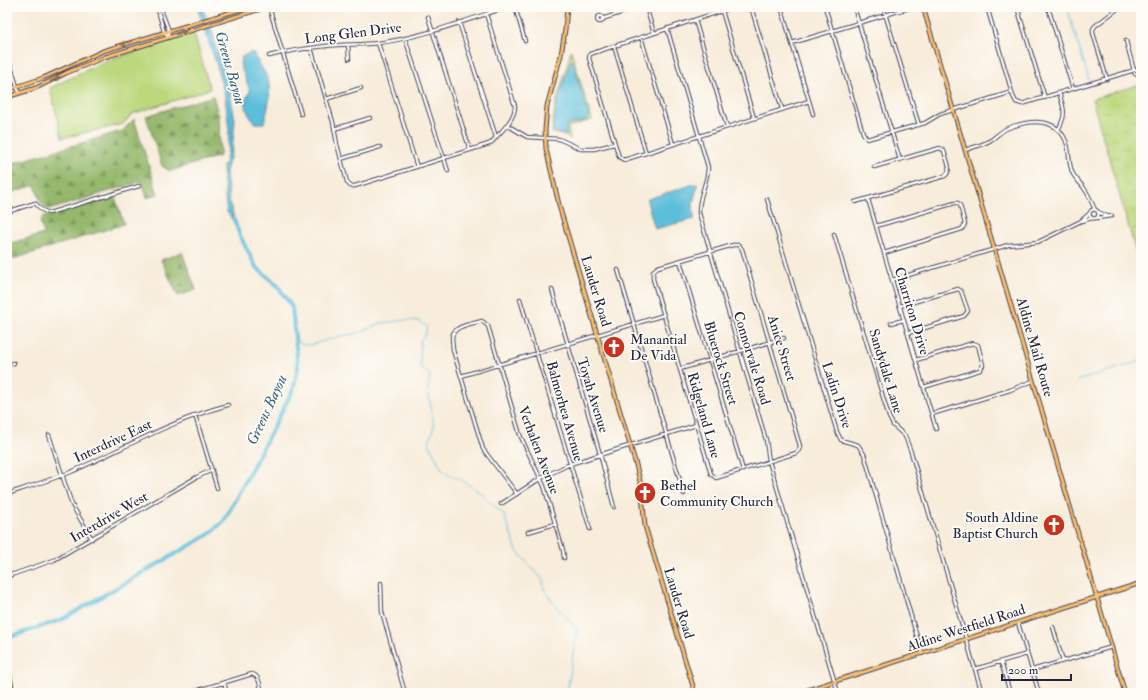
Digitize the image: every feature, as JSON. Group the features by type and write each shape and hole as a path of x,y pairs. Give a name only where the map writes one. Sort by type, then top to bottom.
{"main road":[{"path":"8,90 43,78 103,51 248,7"},
{"path":"7,97 46,83 105,57 268,7"},
{"name":"Lauder Road","path":"567,7 566,30 562,55 547,106 545,138 548,159 560,209 631,446 641,485 645,526 695,693"},
{"name":"Aldine Mail Route","path":"923,7 1125,693"},
{"path":"235,11 237,16"},
{"name":"Aldine Westfield Road","path":"798,693 1141,583"},
{"path":"7,661 13,693"}],"street":[{"path":"157,7 164,32 168,37"},
{"path":"160,7 169,31 168,37"},
{"path":"268,7 301,114"},
{"name":"Long Glen Drive","path":"269,56 311,48 378,43 405,38 507,7"},
{"path":"515,7 525,41"},
{"path":"602,19 639,7"},
{"path":"646,7 654,33"},
{"path":"734,7 592,52 589,56 614,144 620,159 624,160 809,101"},
{"path":"751,7 782,109"},
{"path":"781,7 813,114"},
{"path":"825,7 865,138 869,139 918,125 929,121 940,114 1012,92"},
{"path":"854,7 900,160"},
{"path":"883,7 918,125"},
{"path":"792,43 912,7"},
{"path":"987,7 1016,102 1022,104 1045,98 1141,68"},
{"path":"1017,7 1045,98"},
{"path":"1048,7 1072,89"},
{"path":"1107,79 1093,29 1120,7"},
{"path":"1138,7 1141,11"},
{"path":"722,11 754,118"},
{"path":"311,48 326,99 347,182 350,186 355,186 489,144 507,125 514,112 515,106 486,14"},
{"path":"428,17 470,150"},
{"path":"695,20 727,127"},
{"path":"459,22 496,138"},
{"name":"Connorvale Road","path":"668,28 708,167 708,175 700,198 699,213 766,440 769,461 838,693"},
{"path":"641,37 673,144"},
{"path":"405,38 448,171"},
{"path":"1126,41 1135,74"},
{"path":"378,43 417,167"},
{"path":"348,45 349,60"},
{"path":"614,46 646,153"},
{"path":"7,54 19,93"},
{"path":"7,82 8,90 11,96"},
{"path":"326,99 361,88"},
{"path":"1058,130 1064,118 1059,93"},
{"path":"334,129 370,118"},
{"path":"965,150 981,146 1008,128 1031,122 1046,123 1055,127 1066,142 1070,166 1074,174 1097,211 1107,216"},
{"path":"507,125 527,137 559,139 586,150 614,144"},
{"path":"341,160 380,148"},
{"path":"855,202 945,176 949,172 944,151 940,148 874,168"},
{"path":"7,212 34,203 42,210 49,213 139,186"},
{"name":"Ladin Drive","path":"767,199 837,432 841,440 858,445 864,454 922,654"},
{"name":"Charriton Drive","path":"868,199 936,429"},
{"path":"1091,201 1090,212 1092,218"},
{"path":"876,226 955,203 960,204 966,224 962,229 884,253"},
{"path":"1081,221 1090,212 1097,211"},
{"path":"1096,218 1097,211"},
{"path":"892,280 1008,244 1038,242 1081,221 1092,218 1112,216"},
{"name":"Sandydale Lane","path":"834,234 889,417 893,425 905,436 911,452 982,693"},
{"name":"Anice Street","path":"710,252 733,245 740,246 742,249 799,441 799,450 793,454 769,461"},
{"path":"680,261 710,252"},
{"name":"Ridgeland Lane","path":"680,261 658,267 653,271 653,279 696,425 711,474 714,477 717,478 743,470"},
{"name":"Bluerock Street","path":"680,261 743,470"},
{"path":"618,270 684,494"},
{"path":"900,306 958,289 961,290 965,300 968,311 964,316 908,333"},
{"name":"Toyah Avenue","path":"552,290 614,507"},
{"name":"Balmorhea Avenue","path":"520,299 590,530"},
{"path":"517,494 483,449 461,376 664,315"},
{"path":"891,323 904,320"},
{"name":"Verhalen Avenue","path":"461,376 453,350 452,336 458,328 482,321 488,326 520,435 541,478 556,524 564,558"},
{"path":"680,369 784,338"},
{"path":"916,360 973,343 978,345 981,354 983,365 980,370 924,387"},
{"path":"7,365 14,363"},
{"path":"932,414 1010,390 1033,381"},
{"name":"Interdrive East","path":"7,494 62,475 195,415 228,405"},
{"path":"195,415 217,488"},
{"path":"502,504 541,478 570,464 696,425"},
{"path":"49,435 72,505 92,539"},
{"path":"743,470 769,461"},
{"name":"Interdrive West","path":"7,578 53,560 92,539 197,477 212,470"},
{"path":"528,532 556,524"},
{"name":"Interdrive West","path":"7,574 14,574"},
{"path":"381,583 382,612 405,693"},
{"path":"1018,623 1038,693"},
{"path":"1053,627 1063,661"},
{"path":"1032,670 1112,647"},
{"path":"975,669 1027,654"},
{"path":"1001,662 1010,693"},
{"path":"189,693 254,674 258,678 262,693"},
{"path":"224,683 227,693"}],"green space":[{"path":"194,33 210,89 132,114 123,124 62,138 50,88 105,61"},
{"path":"571,50 592,120 568,127 570,139 565,136 552,133 556,101"},
{"path":"1141,84 1141,270 1092,99"},
{"path":"213,96 219,116 220,156 170,171 162,166 146,116"},
{"path":"134,119 158,194 147,198 142,181 55,208 47,209 41,203 35,185 7,194 7,165 122,131"},
{"path":"115,197 124,224 7,261 7,244 44,234 40,221 44,216"},
{"path":"182,252 196,290 178,296 161,260"}],"water":[{"path":"197,7 202,7 215,39 214,42 228,83 235,120 232,150 226,172 229,200 236,225 227,212 225,199 223,167 228,150 229,130 225,96 215,60"},
{"path":"249,53 253,53 265,73 269,85 269,104 264,123 255,123 246,108 246,100 250,91 240,64 242,57"},
{"path":"571,60 573,61 589,117 588,120 567,125 567,135 555,132 553,130 557,103"},
{"path":"694,184 698,185 693,202 694,219 655,229 647,201 648,199"}],"waterway":[{"path":"1067,7 1089,80"},
{"name":"Greens Bayou","path":"7,638 61,620 208,535 224,521 293,390 298,368 292,307 277,285 256,267 240,236 234,220"},
{"path":"295,340 304,345 310,345 341,336 359,333 381,323 407,320 419,321 427,327 425,335 420,341 420,367 430,374 428,390 434,425 429,443 442,470 449,475 460,479 478,491 504,515 517,551 543,580 544,589 556,606 577,629 567,693"},
{"path":"1077,381 1141,361"}],"place":[{"name":"Manantial De Vida","path":"614,347"},
{"name":"Bethel Community Church","path":"645,493"},
{"name":"South Aldine Baptist Church","path":"1054,525"}]}
